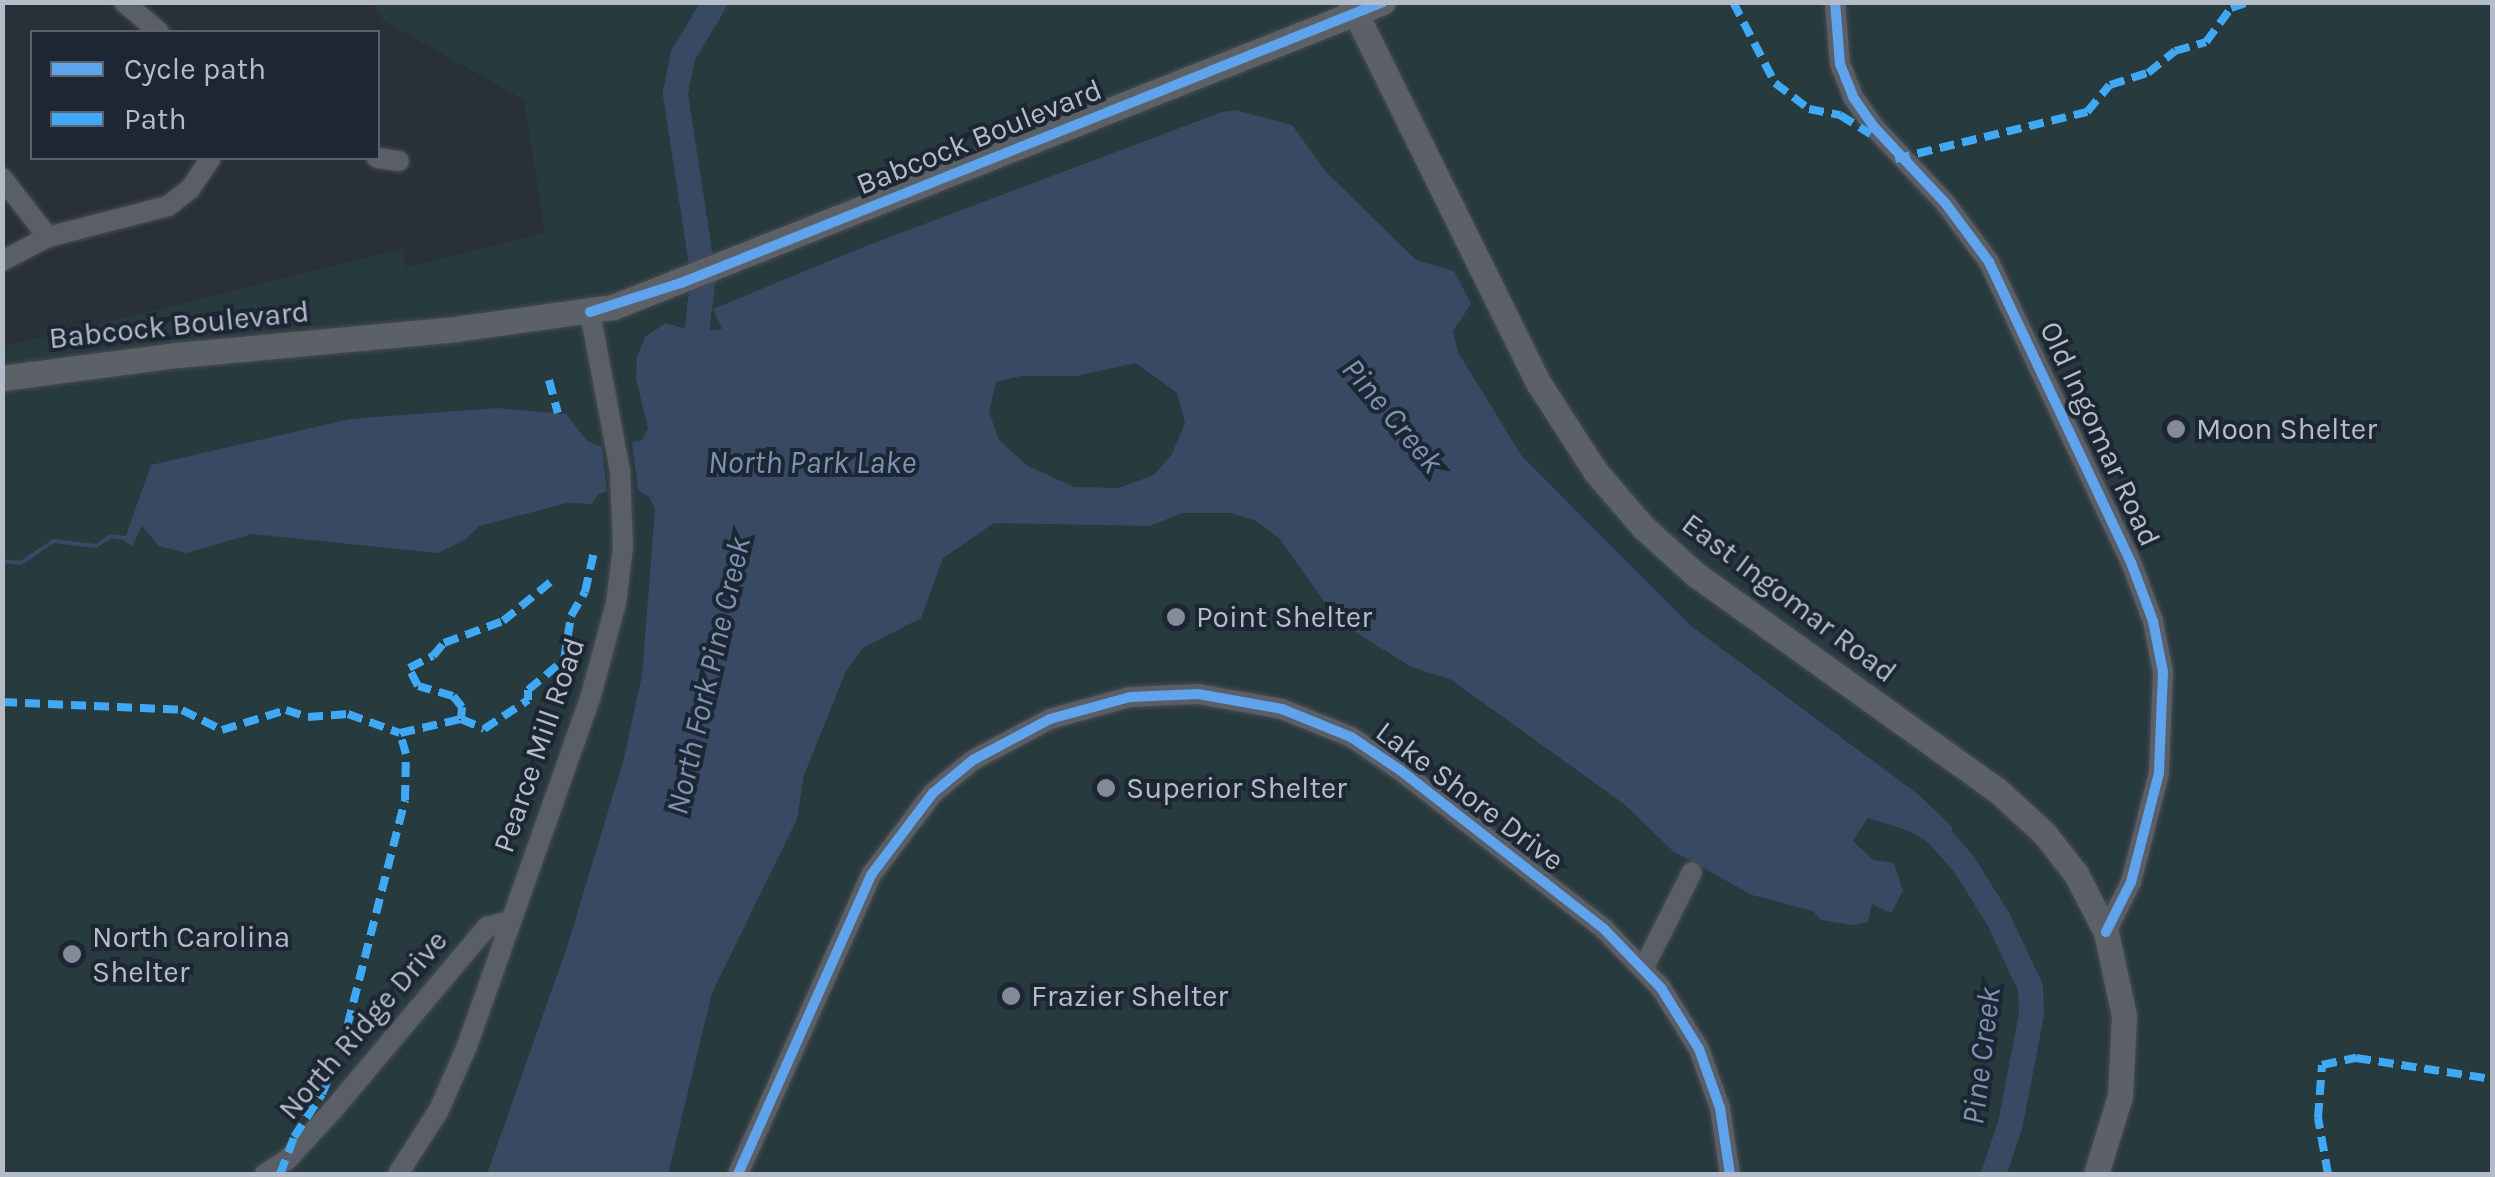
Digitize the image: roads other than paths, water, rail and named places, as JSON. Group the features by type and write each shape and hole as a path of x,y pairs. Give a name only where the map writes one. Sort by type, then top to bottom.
{"main road":[{"name":"Babcock Boulevard","path":"2,378 85,365 590,312 736,262 1353,8 1383,2"},
{"name":"East Ingomar Road","path":"1353,8 1539,384 1595,471 1643,526 1695,574 1967,768 2022,812 2076,874 2106,932 2120,987 2125,1044 2114,1124 2096,1174"}],"street":[{"path":"124,2 157,30"},
{"name":"Old Ingomar Road","path":"1835,2 1840,64 1853,96 1874,127 1946,204 1989,262 2132,564 2154,620 2163,672 2159,773 2132,882 2106,932"},
{"path":"380,158 400,160"},
{"path":"2,261 48,236 168,206 190,189 210,160"},
{"path":"2,178 48,236"},
{"name":"Pearce Mill Road","path":"398,1174 446,1094 594,685 616,603 623,547 620,471 590,312"},
{"name":"Lake Shore Drive","path":"738,1174 850,917 890,845 933,793 973,760 1029,728 1098,704 1167,694 1224,696 1282,708 1341,732 1400,770 1604,929 1644,967 1676,1008 1699,1049 1720,1108 1730,1174"},
{"path":"1644,967 1692,872"},
{"name":"North Ridge Drive","path":"265,1174 288,1159 332,1111 487,927 509,921"}],"water":[{"name":"North Park Lake","path":"1236,110 1292,125 1326,172 1416,260 1454,271 1471,304 1453,331 1458,352 1521,455 1691,626 1919,795 1952,827 1954,849 1942,850 1907,830 1868,818 1853,841 1873,860 1894,863 1903,891 1891,913 1872,904 1868,922 1852,925 1821,920 1813,911 1752,895 1673,851 1624,804 1450,679 1411,667 1338,621 1279,538 1256,521 1231,513 1182,513 1150,526 994,523 943,558 921,618 863,648 846,671 804,775 797,819 712,993 668,1174 487,1174 567,947 623,762 642,676 655,509 649,497 638,490 632,442 642,440 648,428 636,379 637,357 645,337 666,323 696,332 722,329 713,309 861,248","holes":["1136,363 1177,393 1185,423 1172,454 1154,475 1118,488 1074,487 1028,466 999,440 989,412 996,382 1021,376 1076,376"]},
{"path":"497,408 566,414 587,441 602,447 607,492 598,494 592,504 567,503 479,526 465,540 438,553 252,534 186,553 159,546 142,526 132,546 124,541 151,465 350,419"}],"waterway":[{"name":"Pine Creek","path":"707,364 696,332 703,277 675,93 682,56 714,2"},
{"path":"2,561 21,563 54,541 96,546 111,536 126,538"},
{"name":"Pine Creek","path":"1929,825 1963,863 1998,919 2030,987 2031,1014 2010,1123 1993,1174"}],"place":[{"name":"Moon Shelter","path":"2176,429"},
{"name":"Point Shelter","path":"1176,617"},
{"name":"Superior Shelter","path":"1106,788"},
{"name":"North Carolina Shelter","path":"72,954"},
{"name":"Frazier Shelter","path":"1011,996"}],"water label":[{"name":"North Fork Pine Creek","path":"709,676"}]}
